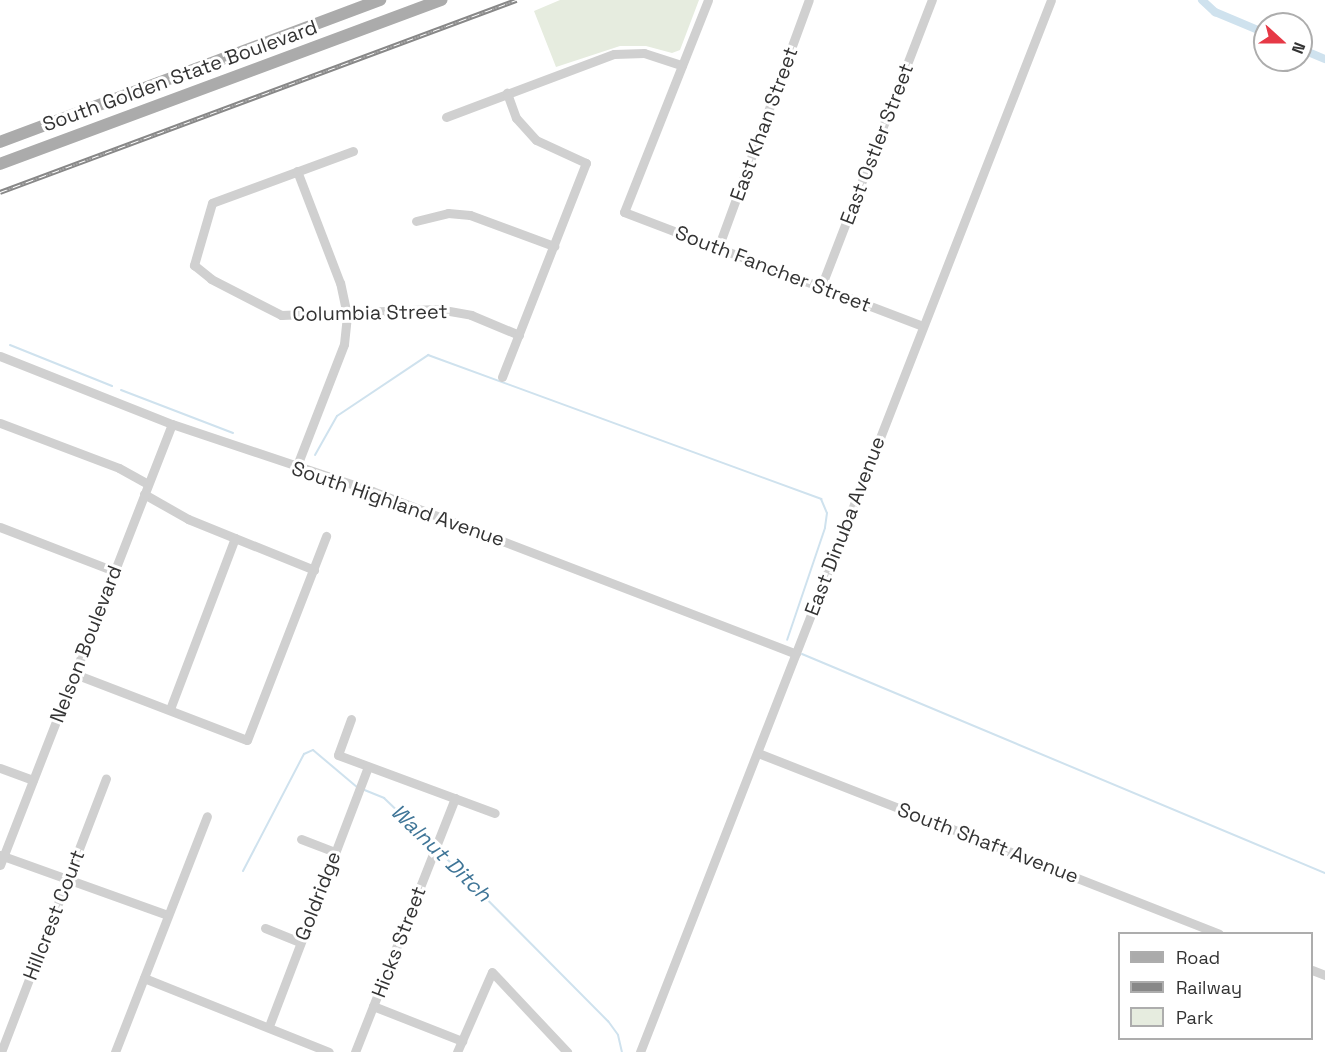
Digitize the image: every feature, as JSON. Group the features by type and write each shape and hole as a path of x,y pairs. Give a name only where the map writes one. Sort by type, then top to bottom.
{"main road":[{"name":"South Golden State Boulevard","path":"0,142 380,0"},
{"name":"South Golden State Boulevard","path":"0,164 441,0"}],"street":[{"path":"446,117 614,54 644,53 682,66 708,0"},
{"name":"East Khan Street","path":"718,248 809,0"},
{"name":"East Ostler Street","path":"821,287 932,0"},
{"name":"East Dinuba Avenue","path":"640,1052 1051,0"},
{"name":"South Fancher Street","path":"682,66 624,212 922,326"},
{"path":"502,377 586,163 536,140 516,118 507,93"},
{"path":"296,468 344,344 347,315 340,283 297,171 353,151"},
{"name":"Columbia Street","path":"297,171 212,203 194,265 211,279 280,315 347,315 438,309 471,315 519,334"},
{"path":"416,220 448,213 470,216 554,246"},
{"name":"South Highland Avenue","path":"0,356 172,424 296,468 372,491 796,654"},
{"path":"0,423 118,468 148,484"},
{"name":"Nelson Boulevard","path":"1,859 172,424"},
{"path":"144,494 188,519 314,570"},
{"path":"0,527 114,572"},
{"path":"75,674 248,740 326,536"},
{"path":"170,709 235,538"},
{"path":"351,718 338,755 495,813"},
{"name":"South Shaft Avenue","path":"758,753 1216,932"},
{"name":"Goldridge","path":"269,1026 368,767"},
{"path":"0,768 33,780"},
{"name":"Hillcrest Court","path":"1,1052 106,778"},
{"name":"Hicks Street","path":"355,1052 455,798"},
{"path":"115,1052 207,816"},
{"path":"301,838 335,852"},
{"path":"1,859 68,878 168,915"},
{"path":"265,928 300,942"},
{"path":"458,1052 492,972 567,1052"},
{"path":"144,978 269,1026 305,1048 329,1052"},
{"path":"374,1006 462,1041"}],"green space":[{"path":"560,0 699,0 680,50 672,53 646,46 620,46 556,67 534,11"}],"waterway":[{"path":"1202,0 1215,12 1253,28"},
{"path":"1313,54 1325,59"},
{"path":"10,345 112,386"},
{"path":"315,455 337,416 428,355 821,499 827,513 825,528 787,640"},
{"path":"121,390 233,433"},
{"path":"802,654 1325,873"},
{"name":"Walnut Ditch","path":"243,871 304,754 313,750 357,787"},
{"name":"Walnut Ditch","path":"362,789 384,798 433,845"},
{"name":"Walnut Ditch","path":"437,849 608,1021 618,1035 622,1052"}],"railway":[{"path":"0,192 516,0"}]}
